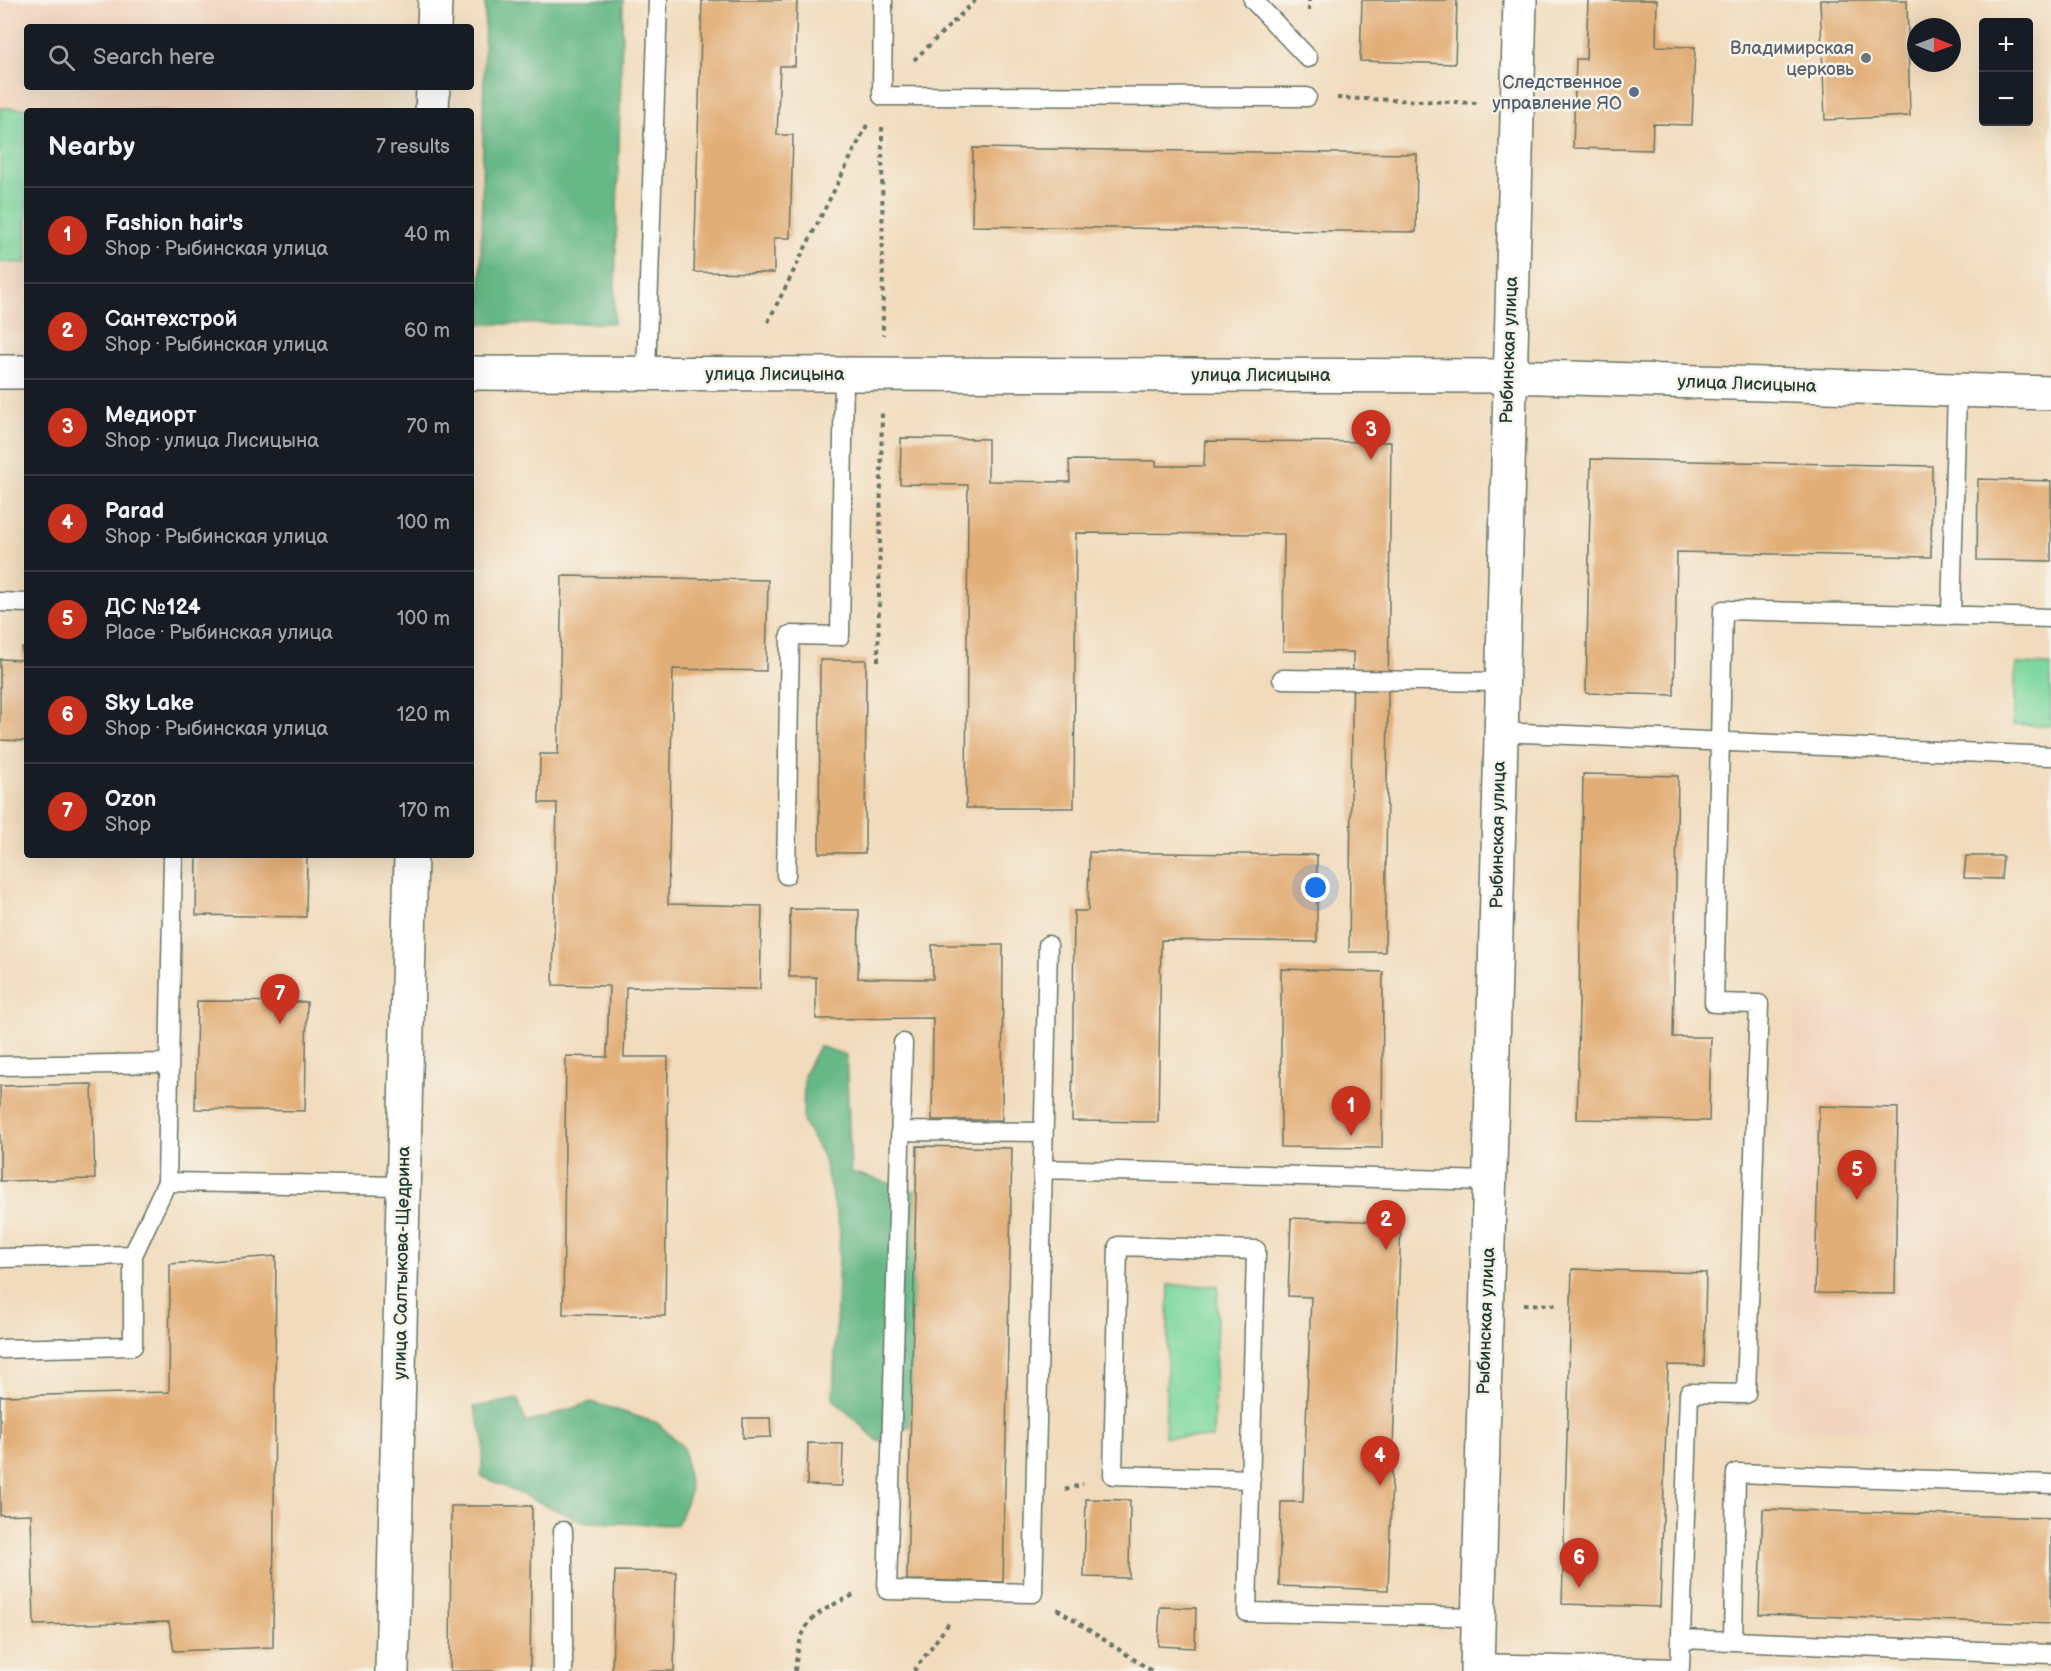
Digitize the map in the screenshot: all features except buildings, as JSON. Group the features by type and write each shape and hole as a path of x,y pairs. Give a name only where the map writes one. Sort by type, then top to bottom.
{"street":[{"path":"434,24 435,0"},
{"name":"Рыбинская улица","path":"1477,1667 1508,376 1520,0"},
{"path":"432,108 433,90"},
{"path":"0,372 24,372"},
{"name":"улица Лисицына","path":"474,373 1508,376 2051,393"},
{"name":"улица Салтыкова-Щедрина","path":"392,1671 411,858"}],"lane":[{"path":"646,374 658,0"},
{"path":"883,0 882,96 1307,97"},
{"path":"1253,0 1308,58"},
{"path":"786,875 790,635 840,636 844,374"},
{"path":"1951,616 1958,390"},
{"path":"0,602 24,603"},
{"path":"1477,1667 1680,1670 1689,1393 1746,1394 1759,1004 1714,1003 1723,610 2051,618"},
{"path":"1282,679 1501,682"},
{"path":"1500,732 2051,756"},
{"path":"0,1349 133,1346 133,1255 167,1182 173,858"},
{"path":"903,1043 887,1590 1034,1593 1048,945"},
{"path":"0,1066 169,1063"},
{"path":"900,1131 1043,1132"},
{"path":"1042,1169 1490,1181"},
{"path":"167,1182 404,1186"},
{"path":"1251,1479 1113,1475 1118,1246 1256,1250 1251,1479 1247,1612 1478,1617"},
{"path":"0,1258 133,1255"},
{"path":"1733,1641 1736,1473 2051,1484"},
{"path":"562,1671 563,1531"},
{"path":"1682,1639 2051,1654"}],"path":[{"path":"768,322 882,96 923,50 976,0"},
{"path":"1308,58 1309,0"},
{"path":"1307,97 1516,104"},
{"path":"1035,1499 1113,1475"},
{"path":"795,1671 800,1636 813,1615 856,1594 887,1590"},
{"path":"914,1671 972,1592"},
{"path":"1034,1593 1152,1671"}],"shaded area":[{"path":"0,0 335,0 334,24 24,24 24,90 334,90 334,108 24,108 24,333 0,333"},
{"path":"1796,1005 2030,1017 2009,1436 1772,1428"}],"green space":[{"path":"485,0 623,0 614,323 480,324"},
{"path":"0,108 24,108 24,263 0,262"},
{"path":"2016,664 2051,665 2051,726 2013,724"},
{"path":"819,1046 846,1055 851,1172 916,1191 911,1426 878,1441 833,1399 840,1230 823,1156 803,1121 804,1075"},
{"path":"1169,1285 1218,1286 1213,1438 1165,1437"},
{"path":"518,1399 526,1423 592,1402 657,1423 684,1448 690,1492 677,1525 583,1522 481,1476 484,1440 474,1407"}],"place":[{"name":"Владимирская церковь","path":"1866,58"},
{"name":"Следственное управление ЯО","path":"1634,92"},
{"name":"Медиорт","path":"1371,460"},
{"name":"Ozon","path":"280,1024"},
{"name":"Fashion hair's","path":"1351,1136"},
{"name":"ДС №124","path":"1857,1200"},
{"name":"Сантехстрой","path":"1386,1250"},
{"name":"Parad","path":"1380,1486"},
{"name":"Sky Lake","path":"1579,1588"}]}
